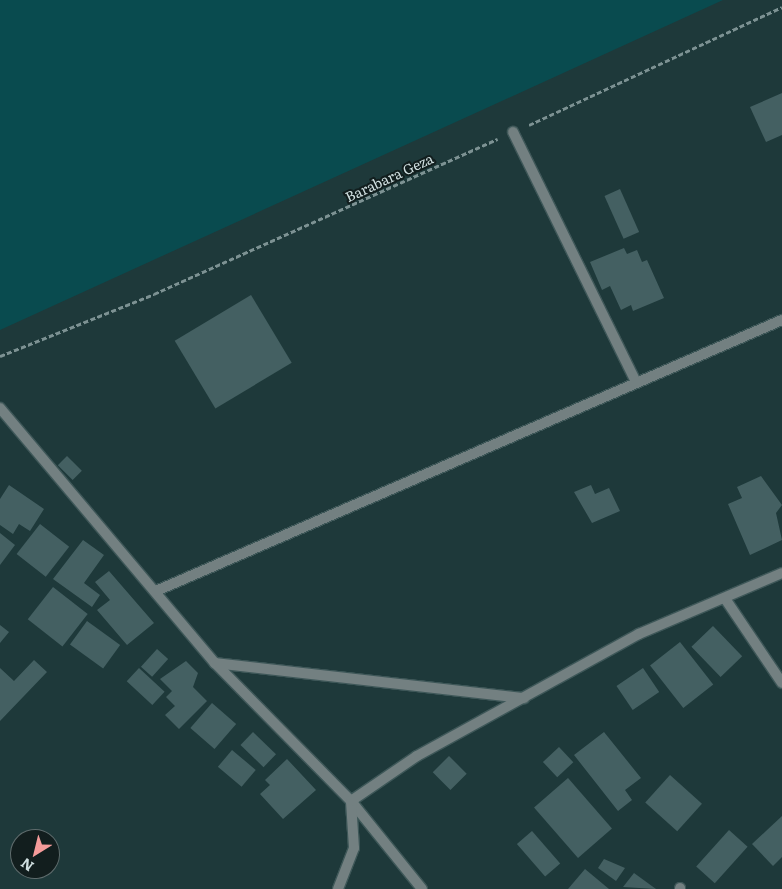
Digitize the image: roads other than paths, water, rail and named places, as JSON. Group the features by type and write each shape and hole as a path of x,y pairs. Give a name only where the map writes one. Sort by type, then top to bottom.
{"street":[{"path":"513,132 635,380"},
{"path":"156,591 635,380 782,320"},
{"path":"0,408 215,663 352,801 422,889"},
{"path":"352,801 417,756 639,634 726,600 782,573"},
{"path":"726,600 782,683"},
{"path":"215,663 524,698"},
{"path":"338,889 354,848 352,801"}]}
